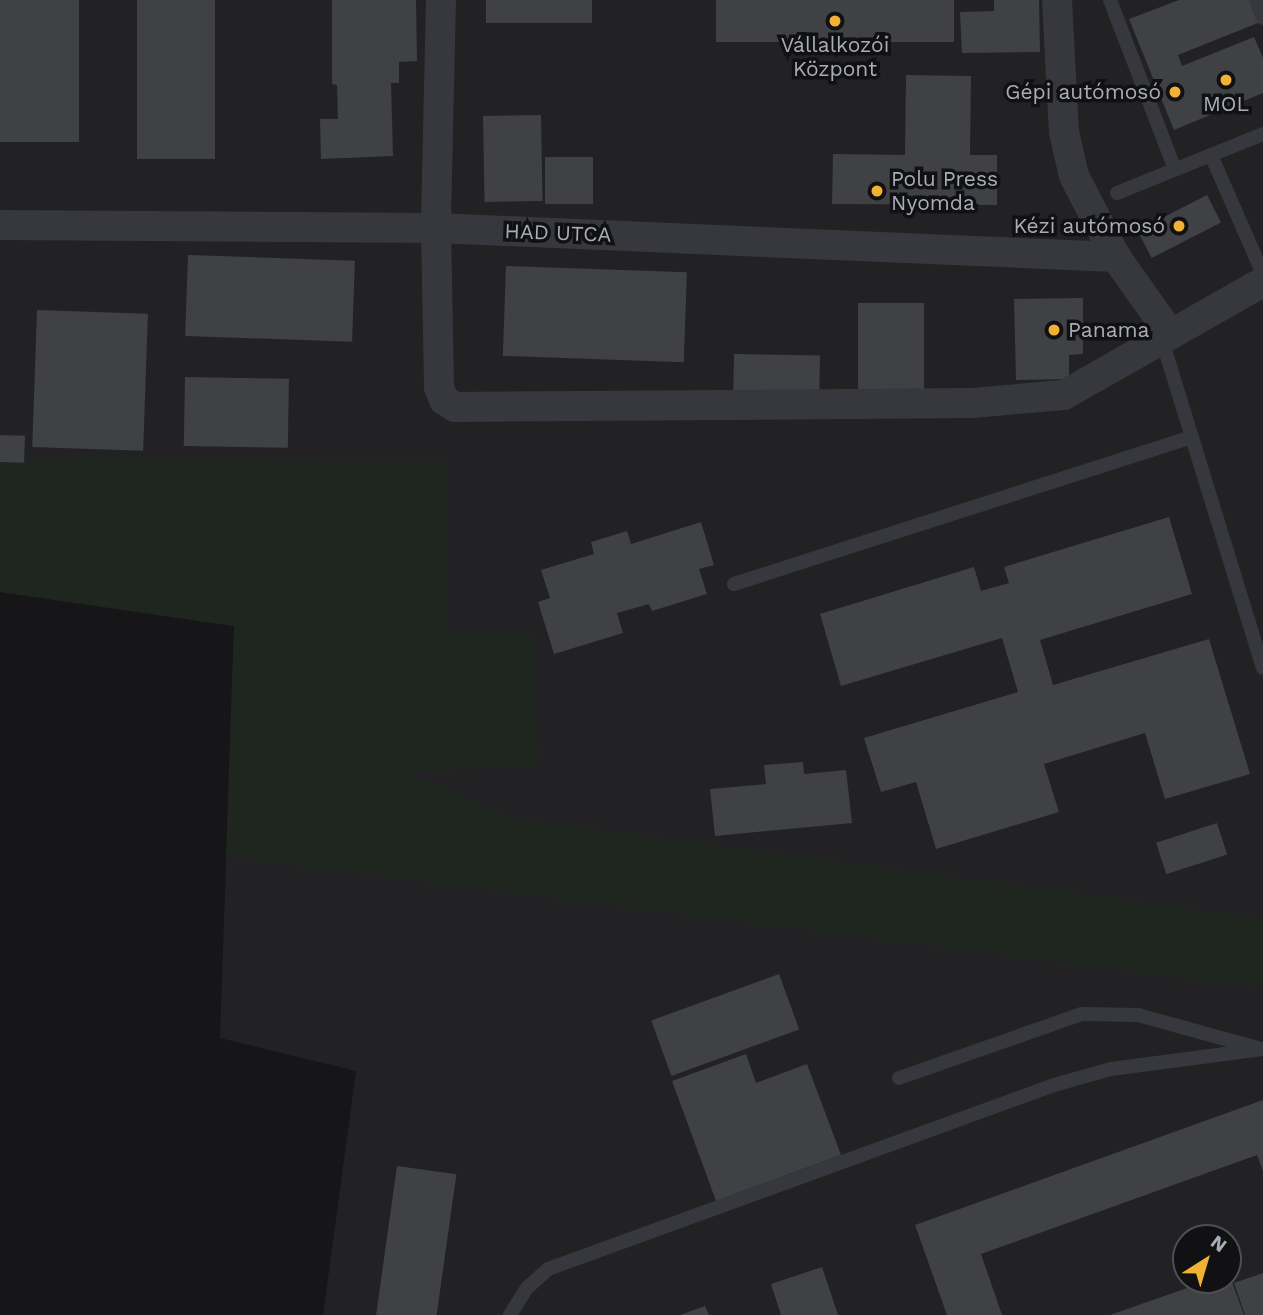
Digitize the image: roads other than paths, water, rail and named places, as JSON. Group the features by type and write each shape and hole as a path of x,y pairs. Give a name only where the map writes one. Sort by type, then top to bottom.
{"street":[{"path":"441,0 436,228 439,387 444,400 455,407 972,402 1064,395 1263,282"},
{"path":"1061,1 1067,152 1084,198 1116,257 1166,337"},
{"name":"HAD UTCA","path":"0,225 436,228 1116,257"}],"lane":[{"path":"1110,0 1175,169"},
{"path":"1256,0 1263,18"},
{"path":"1117,193 1263,134"},
{"path":"1210,155 1263,274"},
{"path":"1166,337 1192,437 1263,668"},
{"path":"734,584 1192,437"},
{"path":"899,1078 1043,1025 1082,1014 1138,1015 1263,1049"},
{"path":"510,1315 527,1288 548,1269 1054,1085 1111,1069 1263,1049"}],"place":[{"name":"Vállalkozói Központ","path":"835,21"},
{"name":"MOL","path":"1226,80"},
{"name":"Gépi autómosó","path":"1175,92"},
{"name":"Polu Press Nyomda","path":"877,191"},
{"name":"Kézi autómosó","path":"1179,226"},
{"name":"Panama","path":"1054,330"}]}
